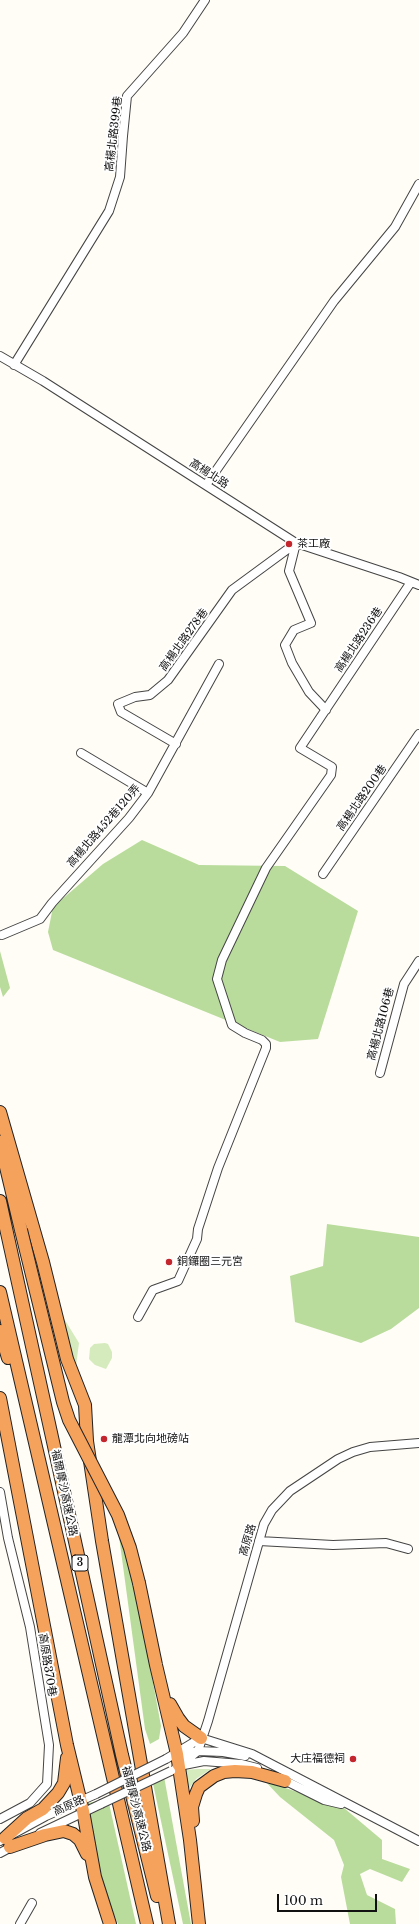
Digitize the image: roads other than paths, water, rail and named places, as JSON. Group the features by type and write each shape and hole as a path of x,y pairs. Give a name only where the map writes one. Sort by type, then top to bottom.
{"highway":[{"path":"0,1112 43,1262 67,1359 85,1405 87,1441 102,1541 169,1924"},
{"path":"0,1142 63,1402 69,1420 118,1515 130,1548 139,1582 177,1754 175,1769 194,1872 199,1924"},
{"name":"福爾摩沙高速公路","path":"0,1201 122,1755 164,1924"},
{"name":"福爾摩沙高速公路","path":"0,1292 147,1924"},
{"path":"0,1331 13,1374 28,1410"},
{"path":"0,1398 67,1745 95,1877"},
{"path":"162,1686 178,1718 184,1726 201,1738"},
{"path":"4,1845 27,1818 43,1809 58,1794 65,1778 67,1745"},
{"path":"194,1872 196,1856 192,1807 199,1787 214,1776 235,1771 252,1772 285,1781"},
{"path":"4,1845 54,1832 69,1832 80,1840 95,1877 110,1924"}],"street":[{"name":"高楊北路399巷","path":"14,365 109,211 120,177 122,136 128,96 183,32 205,0"},
{"path":"206,485 334,301 395,227 419,184"},
{"name":"高楊北路","path":"0,356 43,381 296,543 419,586"},
{"path":"296,543 289,571 311,623 294,630 285,645 292,663 309,692 326,710"},
{"name":"高楊北路278巷","path":"176,744 120,712 118,704 135,697 150,695 168,680 232,590 296,543"},
{"name":"高楊北路236巷","path":"138,1317 153,1290 178,1281 197,1239 198,1229 218,1168 266,1048 266,1044 262,1040 245,1033 232,1025 217,979 222,960 266,868 331,775 332,767 300,748 411,582"},
{"name":"高楊北路452巷120弄","path":"2,935 40,919 52,903 129,818 148,793 219,664"},
{"name":"高楊北路200巷","path":"323,874 419,734"},
{"path":"81,753 148,793"},
{"name":"高楊北路106巷","path":"380,1073 404,984 419,961"},
{"name":"高原路","path":"81,1806 101,1804 175,1769 198,1751 201,1738 208,1721 264,1524 272,1510 290,1491 338,1459 370,1447 419,1443"},
{"name":"高原路370巷","path":"0,1492 8,1538 30,1626 49,1744 47,1784 30,1803 0,1819"},
{"path":"259,1541 333,1545 386,1543 408,1549"},
{"path":"201,1738 236,1748 265,1761 419,1841"},
{"name":"高原路","path":"4,1845 81,1806 96,1794 177,1754 201,1738"},
{"path":"177,1754 198,1751 223,1752 265,1761"},
{"path":"175,1769 204,1761 241,1764 256,1768 324,1800 350,1806"},
{"path":"20,1924 32,1904"}],"place":[{"name":"茶工廠","path":"289,544"},
{"name":"銅鑼圈三元宮","path":"169,1262"},
{"name":"龍潭北向地磅站","path":"104,1439"},
{"name":"大庄福德祠","path":"353,1759"}]}
